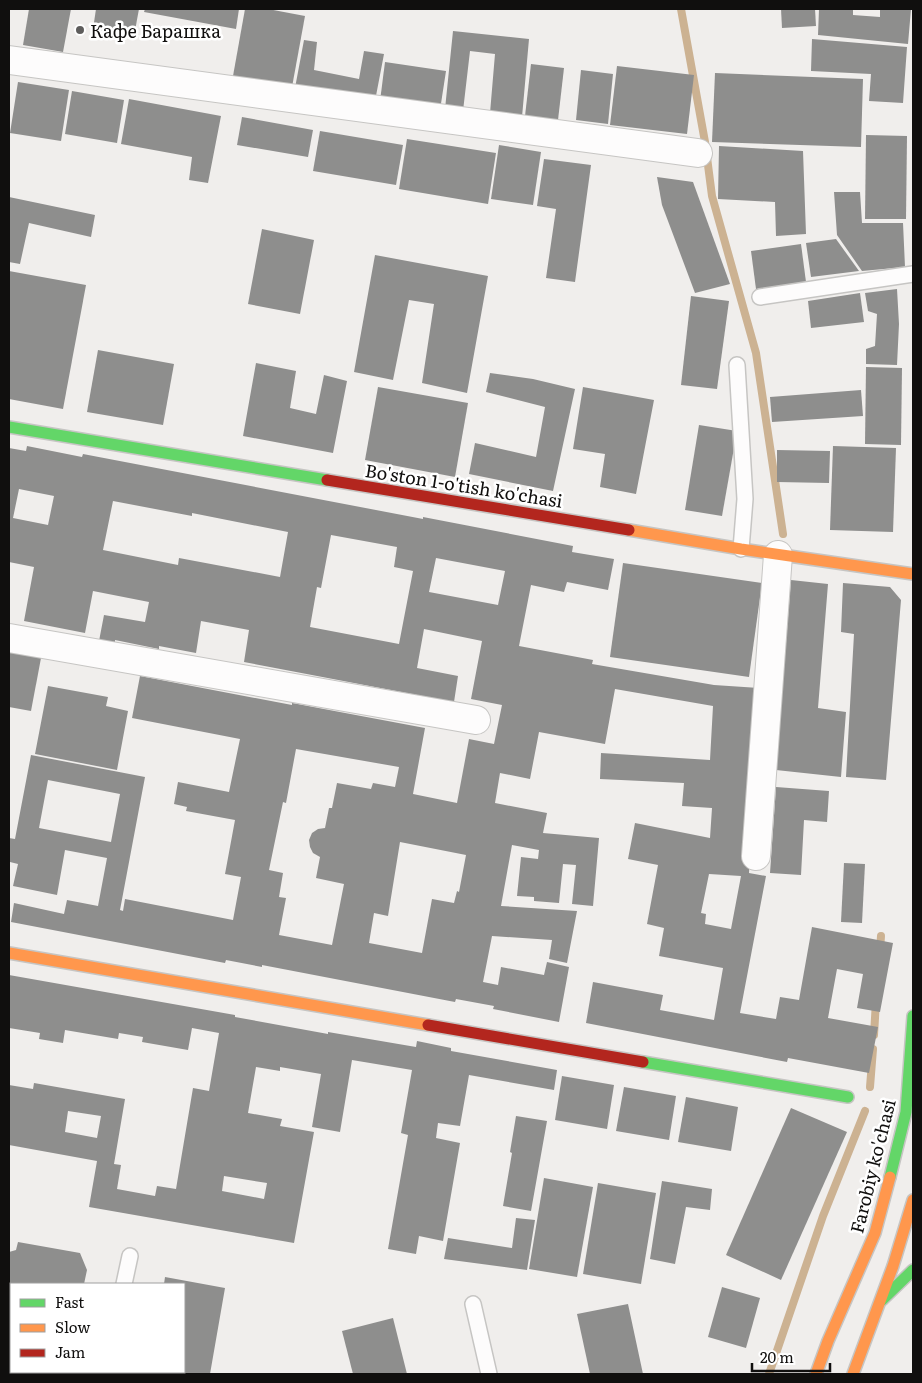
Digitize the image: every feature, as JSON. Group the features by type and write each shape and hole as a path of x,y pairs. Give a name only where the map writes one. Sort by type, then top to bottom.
{"street":[{"path":"9,60 698,153"},
{"name":"Bo'ston 1-o'tish ko'chasi","path":"9,427 741,549 913,574"},
{"path":"756,856 778,555"},
{"path":"9,638 476,720"},
{"path":"9,953 848,1097"},
{"name":"Farobiy ko'chasi","path":"816,1374 828,1340 888,1238 899,1213 913,1016"},
{"name":"Farobiy ko'chasi","path":"853,1374 882,1300 888,1238 899,1213 913,1200"},
{"path":"888,1238 913,1244"},
{"path":"882,1300 913,1270"}],"lane":[{"path":"760,297 913,274"},
{"path":"737,365 746,499 741,549"},
{"path":"124,1283 130,1256"},
{"path":"473,1304 489,1374"}],"building":[{"path":"29,9 71,9 63,52 23,45"},
{"path":"96,9 139,9 134,36 93,29"},
{"path":"145,9 239,9 236,29 144,12"},
{"path":"245,9 268,9 305,16 292,87 233,76"},
{"path":"781,9 815,9 816,26 782,28"},
{"path":"819,9 853,9 853,15 880,17 880,9 911,9 908,44 818,35"},
{"path":"453,31 529,39 522,117 490,113 495,54 470,51 463,111 445,109"},
{"path":"812,39 907,47 903,103 869,101 871,74 811,71"},
{"path":"304,40 317,42 314,70 359,79 364,51 384,54 375,101 295,88"},
{"path":"385,62 446,71 440,110 380,101"},
{"path":"531,64 564,68 558,120 525,116"},
{"path":"617,66 694,75 687,134 610,125"},
{"path":"581,70 613,74 608,124 576,120"},
{"path":"715,73 863,79 861,147 712,142"},
{"path":"18,82 69,90 61,141 10,133"},
{"path":"72,91 124,100 117,143 65,134"},
{"path":"129,99 221,116 208,183 189,180 192,157 121,144"},
{"path":"242,117 313,130 308,157 237,145"},
{"path":"320,131 403,145 396,185 313,171"},
{"path":"866,135 907,136 906,219 865,219"},
{"path":"407,139 496,153 488,204 399,189"},
{"path":"499,145 541,152 533,205 491,199"},
{"path":"719,146 803,151 806,234 776,236 775,202 718,199"},
{"path":"544,159 591,165 575,282 546,278 556,209 537,206"},
{"path":"657,177 693,182 730,284 695,293 662,205"},
{"path":"834,192 860,192 862,223 903,223 905,267 862,271 837,235"},
{"path":"9,197 95,215 91,237 29,223 20,264 9,262"},
{"path":"262,229 314,240 300,314 248,304"},
{"path":"836,239 859,271 811,277 806,243"},
{"path":"801,244 806,282 756,289 751,251"},
{"path":"375,255 488,276 467,393 422,383 434,304 409,300 393,380 354,372"},
{"path":"9,271 86,285 63,409 9,399"},
{"path":"897,289 899,324 897,365 866,364 866,349 875,346 877,314 868,311 865,293"},
{"path":"860,293 864,322 811,328 808,301"},
{"path":"691,296 729,301 717,389 681,385"},
{"path":"98,350 174,364 163,425 87,412"},
{"path":"256,363 296,371 290,408 316,414 324,375 347,381 333,453 243,436"},
{"path":"866,367 902,368 901,445 865,444"},
{"path":"490,373 533,379 575,389 553,491 469,474 475,443 536,457 545,407 486,392"},
{"path":"378,387 468,403 455,477 365,460"},
{"path":"583,387 654,400 636,494 600,487 605,454 573,449"},
{"path":"861,390 863,416 772,422 770,397"},
{"path":"699,425 737,431 722,516 685,510"},
{"path":"27,446 82,457 83,454 573,546 572,552 614,559 608,590 567,582 564,592 531,585 519,646 593,660 592,664 714,685 759,688 749,873 766,876 740,1013 776,1019 780,997 799,1000 812,927 893,943 880,1012 857,1008 863,974 837,969 828,1018 878,1027 869,1073 788,1058 787,1062 586,1023 593,982 663,995 660,1010 714,1020 723,968 659,956 664,928 647,924 658,865 628,859 635,823 710,838 712,808 682,806 684,783 600,779 601,753 710,760 713,706 615,689 605,744 539,732 530,779 500,773 495,803 547,813 543,833 599,838 593,906 572,904 576,865 563,864 559,903 534,901 534,897 517,896 521,857 538,859 539,850 512,845 501,906 577,911 567,963 549,959 552,940 492,936 483,982 498,985 501,967 544,975 547,962 569,967 559,1022 493,1009 494,1006 456,999 455,1002 262,965 262,967 226,960 225,963 11,922 14,903 64,914 67,900 98,906 107,858 65,850 57,895 13,886 18,864 10,862 9,866 9,838 15,839 31,755 145,777 120,910 123,911 125,899 233,920 241,877 225,874 235,820 186,811 187,807 174,804 178,782 229,792 240,739 132,718 140,676 425,728 413,794 457,803 469,739 494,744 502,705 471,699 482,641 424,629 417,668 458,676 454,702 244,662 249,630 201,621 196,653 159,646 159,649 115,640 115,644 99,641 104,615 145,622 149,602 93,591 85,633 24,621 34,567 9,562 9,448 26,451","holes":["19,489 54,496 48,525 13,518","113,501 192,516 192,513 288,532 280,577 179,558 178,565 103,550","331,535 397,547 394,567 413,571 399,644 310,627 317,587 321,588","436,558 505,571 498,605 429,592","296,749 399,767 395,787 373,783 371,789 337,783 332,808 329,808 325,828 318,829 312,833 309,840 313,853 320,857 316,878 344,884 332,945 279,935 286,898 279,897 283,873 269,870 283,802 286,803","48,780 120,794 111,842 39,828","400,842 466,855 459,892 457,891 454,903 432,899 422,953 369,943 374,913 388,916","709,874 741,876 731,929 705,924 706,914 701,913"]},
{"path":"833,446 896,448 893,532 830,530"},
{"path":"777,450 830,451 829,483 777,482"},
{"path":"623,563 762,583 749,677 610,657"},
{"path":"791,580 828,584 818,708 846,712 841,777 776,770"},
{"path":"843,583 890,587 901,600 886,780 846,777 854,634 841,632"},
{"path":"9,652 41,658 31,711 9,707"},
{"path":"48,686 108,697 106,706 128,711 117,770 35,754"},
{"path":"776,787 829,791 827,822 804,820 801,875 770,873"},
{"path":"844,863 865,864 862,923 841,922"},
{"path":"9,975 235,1015 235,1017 328,1034 328,1032 416,1047 417,1041 451,1048 451,1051 557,1070 554,1090 469,1075 460,1126 438,1123 436,1138 460,1143 443,1241 419,1236 416,1254 388,1249 408,1135 401,1133 412,1070 352,1060 340,1132 312,1127 321,1074 280,1067 280,1071 256,1067 248,1113 282,1119 280,1126 314,1132 294,1243 89,1207 97,1161 9,1145 9,1085 33,1089 34,1083 125,1099 114,1164 121,1165 117,1189 155,1196 157,1186 176,1189 193,1088 209,1091 219,1033 192,1028 188,1050 142,1042 143,1037 119,1033 118,1039 65,1030 63,1043 39,1039 40,1033 9,1028","holes":["68,1111 101,1116 97,1138 65,1132","224,1176 267,1183 264,1199 222,1191"]},
{"path":"562,1076 614,1085 607,1129 555,1120"},
{"path":"624,1087 676,1096 669,1140 616,1131"},
{"path":"686,1097 738,1107 731,1151 678,1142"},
{"path":"791,1108 847,1132 781,1280 726,1255"},
{"path":"516,1116 547,1121 531,1211 503,1206"},
{"path":"544,1178 593,1187 577,1277 529,1269"},
{"path":"662,1181 712,1189 710,1210 686,1207 675,1264 650,1259"},
{"path":"598,1183 656,1193 641,1284 583,1274"},
{"path":"516,1218 535,1220 527,1270 444,1259 448,1238 512,1248"},
{"path":"18,1242 80,1253 87,1270 84,1283 10,1283 9,1315 9,1252 16,1250"},
{"path":"165,1277 225,1288 210,1374 148,1374 185,1373 185,1283 164,1283"},
{"path":"722,1287 760,1298 746,1348 708,1337"},
{"path":"628,1304 643,1374 590,1374 577,1314"},
{"path":"393,1318 407,1374 353,1374 342,1331"},
{"path":"9,1335 10,1335 10,1363"},
{"path":"10,1363 10,1373 84,1373 84,1374 9,1374"}],"waterway":[{"path":"681,9 705,142 712,196 756,353 783,534"},
{"path":"880,950 881,936"},
{"path":"874,1035 876,1001"},
{"path":"870,1087 873,1049"},
{"path":"769,1374 823,1216 865,1111"}],"traffic: fast":[{"path":"9,427 327,480"},
{"path":"890,1177 906,1112 913,1016"},
{"path":"643,1062 848,1097"},
{"path":"882,1300 913,1270"}],"traffic: slow":[{"path":"629,530 741,549 913,574"},
{"path":"9,953 428,1025"},
{"path":"816,1374 828,1341 875,1233 890,1177"},
{"path":"853,1374 893,1266 913,1200"}],"traffic: jam":[{"path":"327,480 629,530"},
{"path":"428,1025 643,1062"}],"place":[{"name":"Кафе Барашка","path":"80,30"}]}
